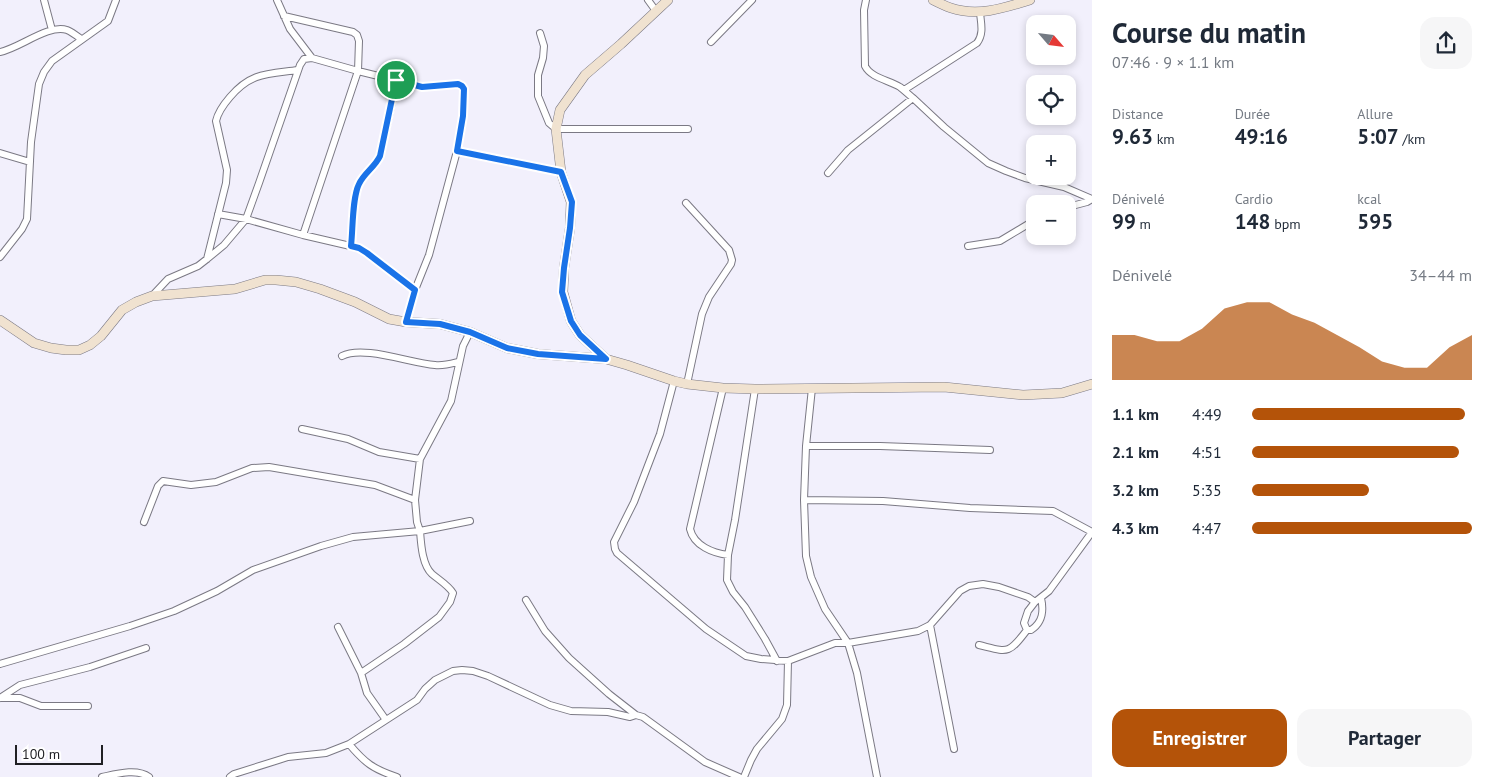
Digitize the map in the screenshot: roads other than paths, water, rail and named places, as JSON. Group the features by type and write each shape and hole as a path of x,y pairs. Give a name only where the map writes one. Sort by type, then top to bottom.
{"street":[{"path":"44,0 52,30"},
{"path":"0,256 22,229 27,219 30,142 39,84 44,72 52,61 108,20 116,0"},
{"path":"277,0 290,29 312,58"},
{"path":"648,0 656,12"},
{"path":"606,359 580,335 571,321 562,292 572,202 561,172 556,129 560,110 585,75 668,0"},
{"path":"711,42 752,0"},
{"path":"866,0 864,10 865,66 867,70 904,90 988,163 1006,172 1064,187 1092,199"},
{"path":"933,0 952,8 972,13 980,13 1030,0"},
{"path":"904,90 977,43 982,33 980,13"},
{"path":"284,16 353,32 357,35 359,41 358,71 303,235"},
{"path":"0,52 12,49 52,30 70,31 81,39"},
{"path":"540,33 544,46 538,75 538,96 549,123 556,129 688,129"},
{"path":"152,296 168,279 198,266 207,259 224,245 246,219 300,65 304,59 312,58 422,87 458,84 464,89 463,116 457,151 429,255 415,290 406,322"},
{"path":"207,259 226,184 227,170 216,121 217,116 226,101 246,81 257,76 298,70"},
{"path":"351,246 356,195 362,180 380,156 396,80"},
{"path":"828,173 848,150 912,98"},
{"path":"457,151 561,172"},
{"path":"0,153 30,162"},
{"path":"1076,204 1092,199"},
{"path":"686,203 729,250 732,260 709,297 702,314 687,384"},
{"path":"218,214 246,219 359,248 415,290"},
{"path":"968,246 1000,241 1026,225"},
{"path":"0,320 34,343 51,348 79,350 90,345 101,336 122,310 152,296 235,289 265,280 276,280 296,282 320,289 355,302 389,319 440,324 470,332 507,348 538,354 606,359 687,384 755,389 944,388 1024,395 1062,393 1092,384"},
{"path":"361,673 404,644 439,617 450,602 453,593 452,590 430,572 423,556 417,522 416,500 420,459 451,401 458,362 470,332"},
{"path":"342,356 353,352 434,365 458,362"},
{"path":"674,381 660,434 634,502 614,542 615,548 617,553 706,629 746,656 788,661 836,643 848,643 918,631 930,625 960,591 969,586 983,584 999,587 1038,600"},
{"path":"723,388 690,532 708,550 728,555"},
{"path":"812,388 806,446 804,500 806,556 811,577 825,609 848,643 857,673 877,777"},
{"path":"755,389 728,555 727,573 729,585 757,626 777,661"},
{"path":"302,429 348,439 379,452 420,459"},
{"path":"806,446 880,446 990,450"},
{"path":"144,522 158,486 163,481 191,485 216,482 259,466 375,485 416,500"},
{"path":"804,500 883,501 970,508 1053,511 1092,532 1088,542 1049,591 1028,611 1024,624 1027,630"},
{"path":"0,664 130,626 174,611 217,591 253,570 321,546 352,537 420,531 470,521"},
{"path":"526,600 545,631 569,658 609,694 636,715 643,717 705,762 740,777"},
{"path":"979,645 1006,650 1012,648 1027,630 1031,630 1039,623 1043,613 1038,600"},
{"path":"930,625 954,749"},
{"path":"338,627 361,673 367,693 386,720"},
{"path":"0,698 20,685 90,668 146,648"},
{"path":"744,777 757,749 782,720 787,705 788,661"},
{"path":"230,777 234,774 288,757 326,753 349,744 417,700 435,680 454,671 472,671 488,676 550,705 571,711 608,712 630,717 636,715"},
{"path":"0,698 20,698 41,706 88,706"},
{"path":"349,744 372,767 397,777"},
{"path":"102,777 129,772 143,773 149,777"}]}
